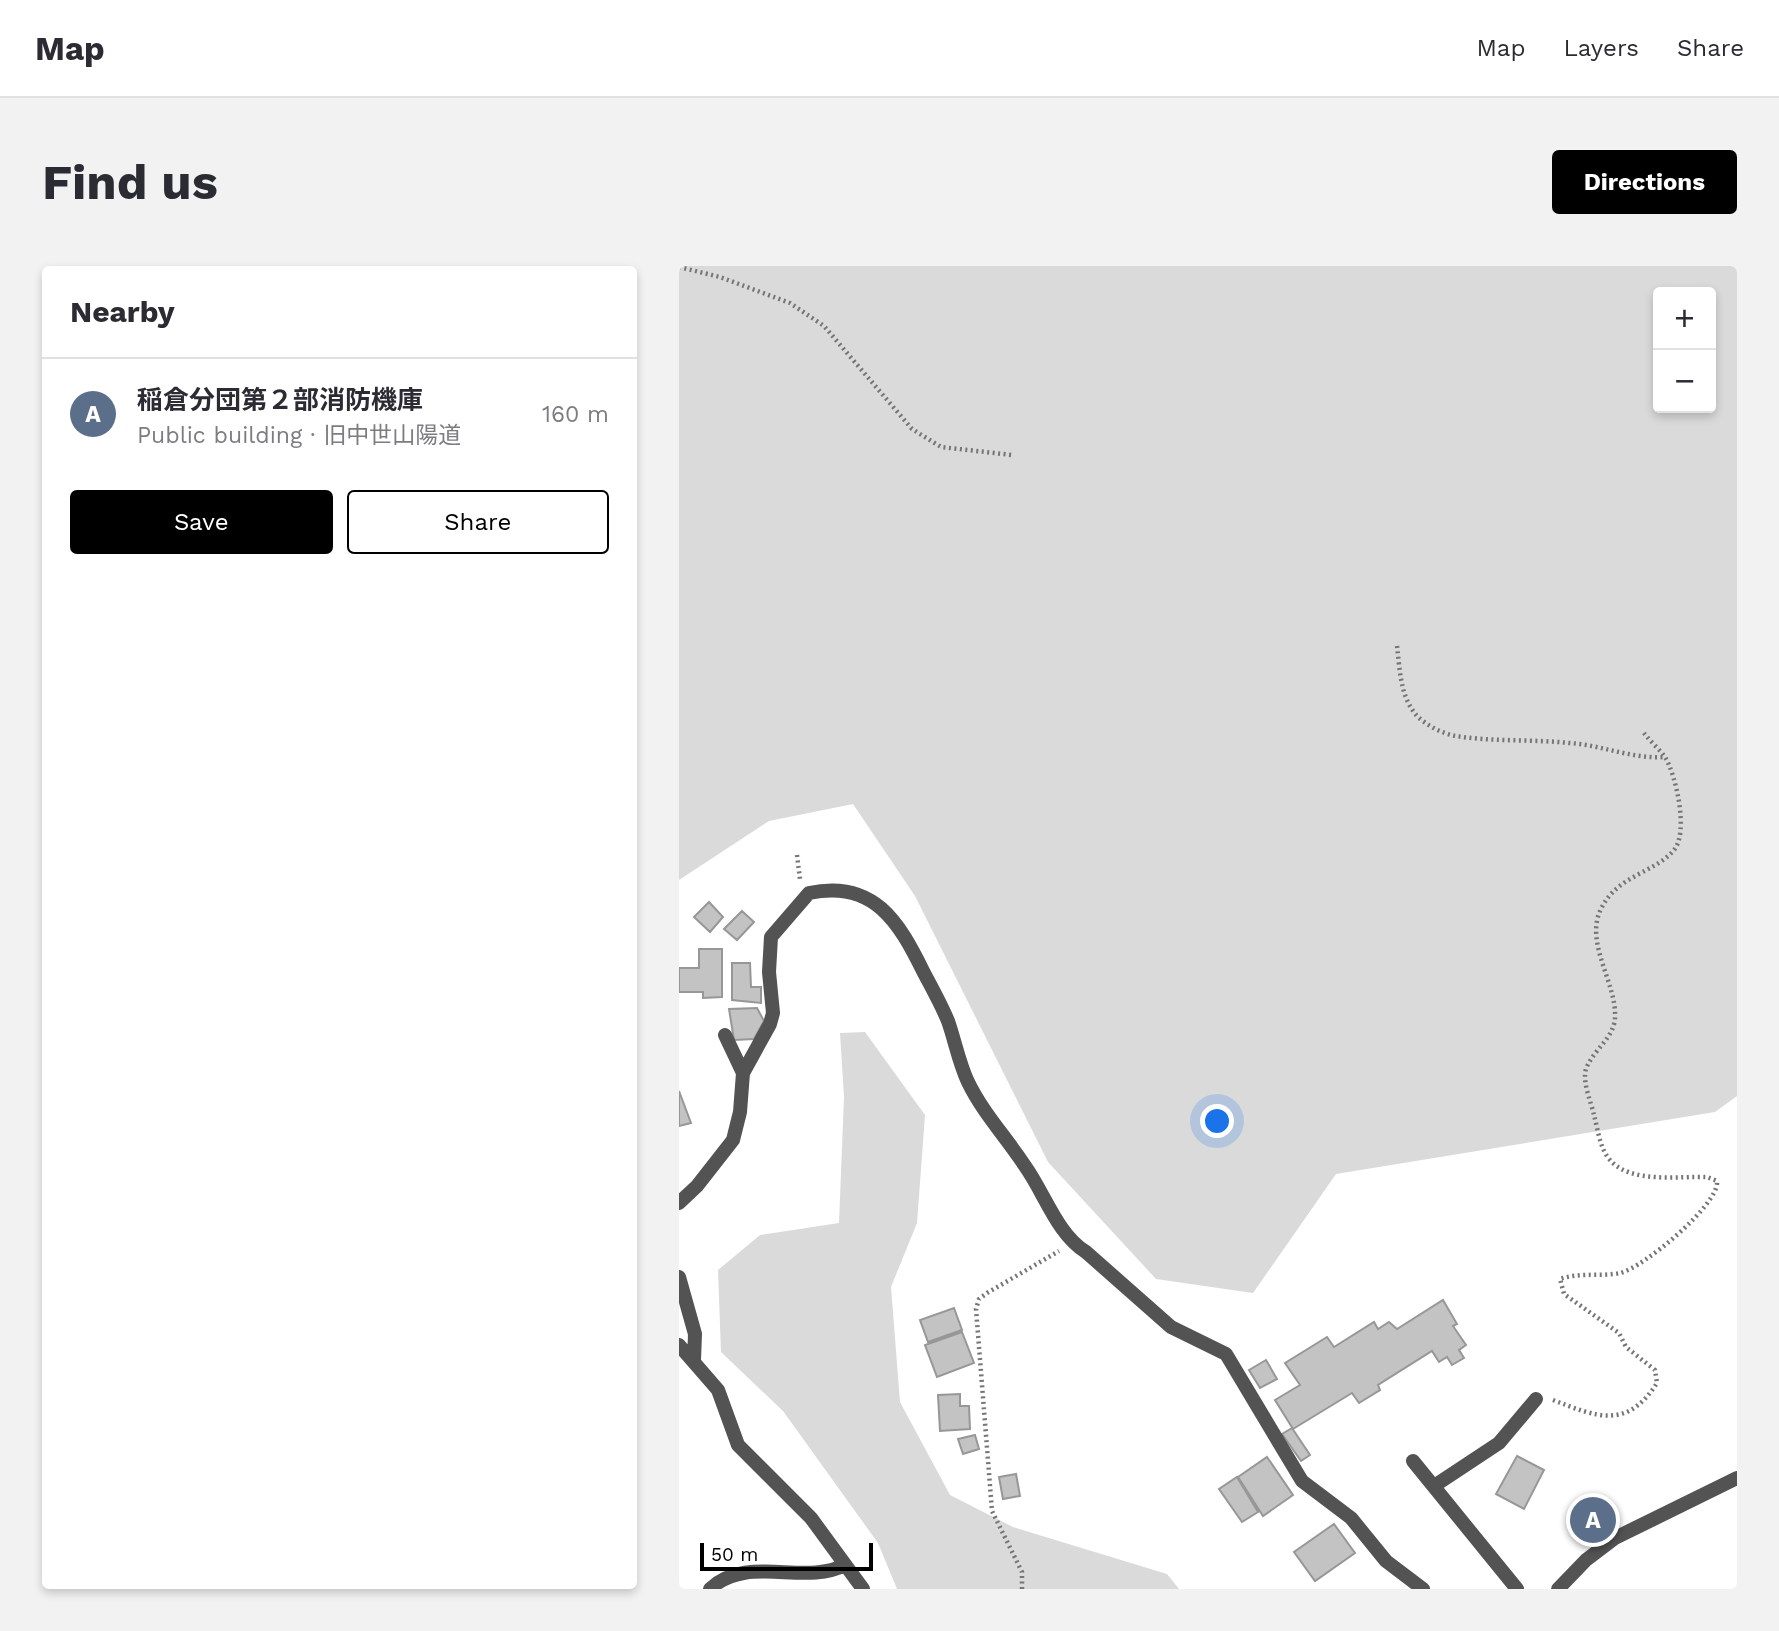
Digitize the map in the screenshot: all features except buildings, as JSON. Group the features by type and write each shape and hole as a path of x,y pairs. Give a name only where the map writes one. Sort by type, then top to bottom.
{"street":[{"path":"679,1203 697,1186 733,1140 740,1111 743,1073 770,1024 773,1013 769,972 771,937 809,893 846,890 872,901 889,913 904,933 947,1019 967,1080 979,1103 1025,1166 1072,1243 1171,1327 1226,1354 1302,1481 1352,1518 1386,1561 1423,1589"},
{"path":"725,1035 743,1073"},
{"path":"679,1277 695,1334 694,1360"},
{"path":"679,1345 718,1390 738,1445 811,1518 863,1589"},
{"path":"1434,1486 1499,1443 1536,1399"},
{"path":"1413,1461 1517,1589"},
{"path":"1558,1589 1586,1560 1615,1538 1737,1478"},
{"path":"710,1589 732,1576 746,1573 827,1571 845,1565"}],"path":[{"path":"679,267 720,277 790,303 801,310 824,326 912,429 941,447 1012,455"},
{"path":"1397,646 1403,692 1417,716 1435,729 1454,736 1569,743 1598,746 1645,758 1665,757"},
{"path":"1536,1399 1547,1397 1597,1417 1615,1416 1635,1408 1649,1395 1657,1383 1655,1370 1626,1347 1619,1333 1564,1294 1559,1285 1560,1279 1569,1276 1621,1273 1634,1267 1681,1230 1709,1202 1718,1187 1717,1181 1707,1177 1638,1175 1622,1170 1610,1160 1602,1147 1586,1083 1586,1070 1613,1028 1615,1018 1614,999 1597,929 1599,911 1613,890 1675,849 1680,833 1679,800 1665,757 1644,733"},
{"path":"1022,1589 1021,1572 992,1511 976,1309 979,1299 987,1293 1072,1243"}],"shaded area":[{"path":"679,266 1737,266 1737,1096 1715,1112 1336,1174 1253,1293 1156,1279 1048,1162 915,896 853,804 769,821 679,880"},
{"path":"865,1032 925,1115 917,1223 891,1287 900,1402 950,1495 1013,1527 1167,1574 1179,1589 897,1589 878,1543 783,1411 721,1352 718,1270 760,1235 839,1223 844,1097 840,1033"}],"place":[{"name":"稲倉分団第２部消防機庫","path":"1593,1520"}]}
